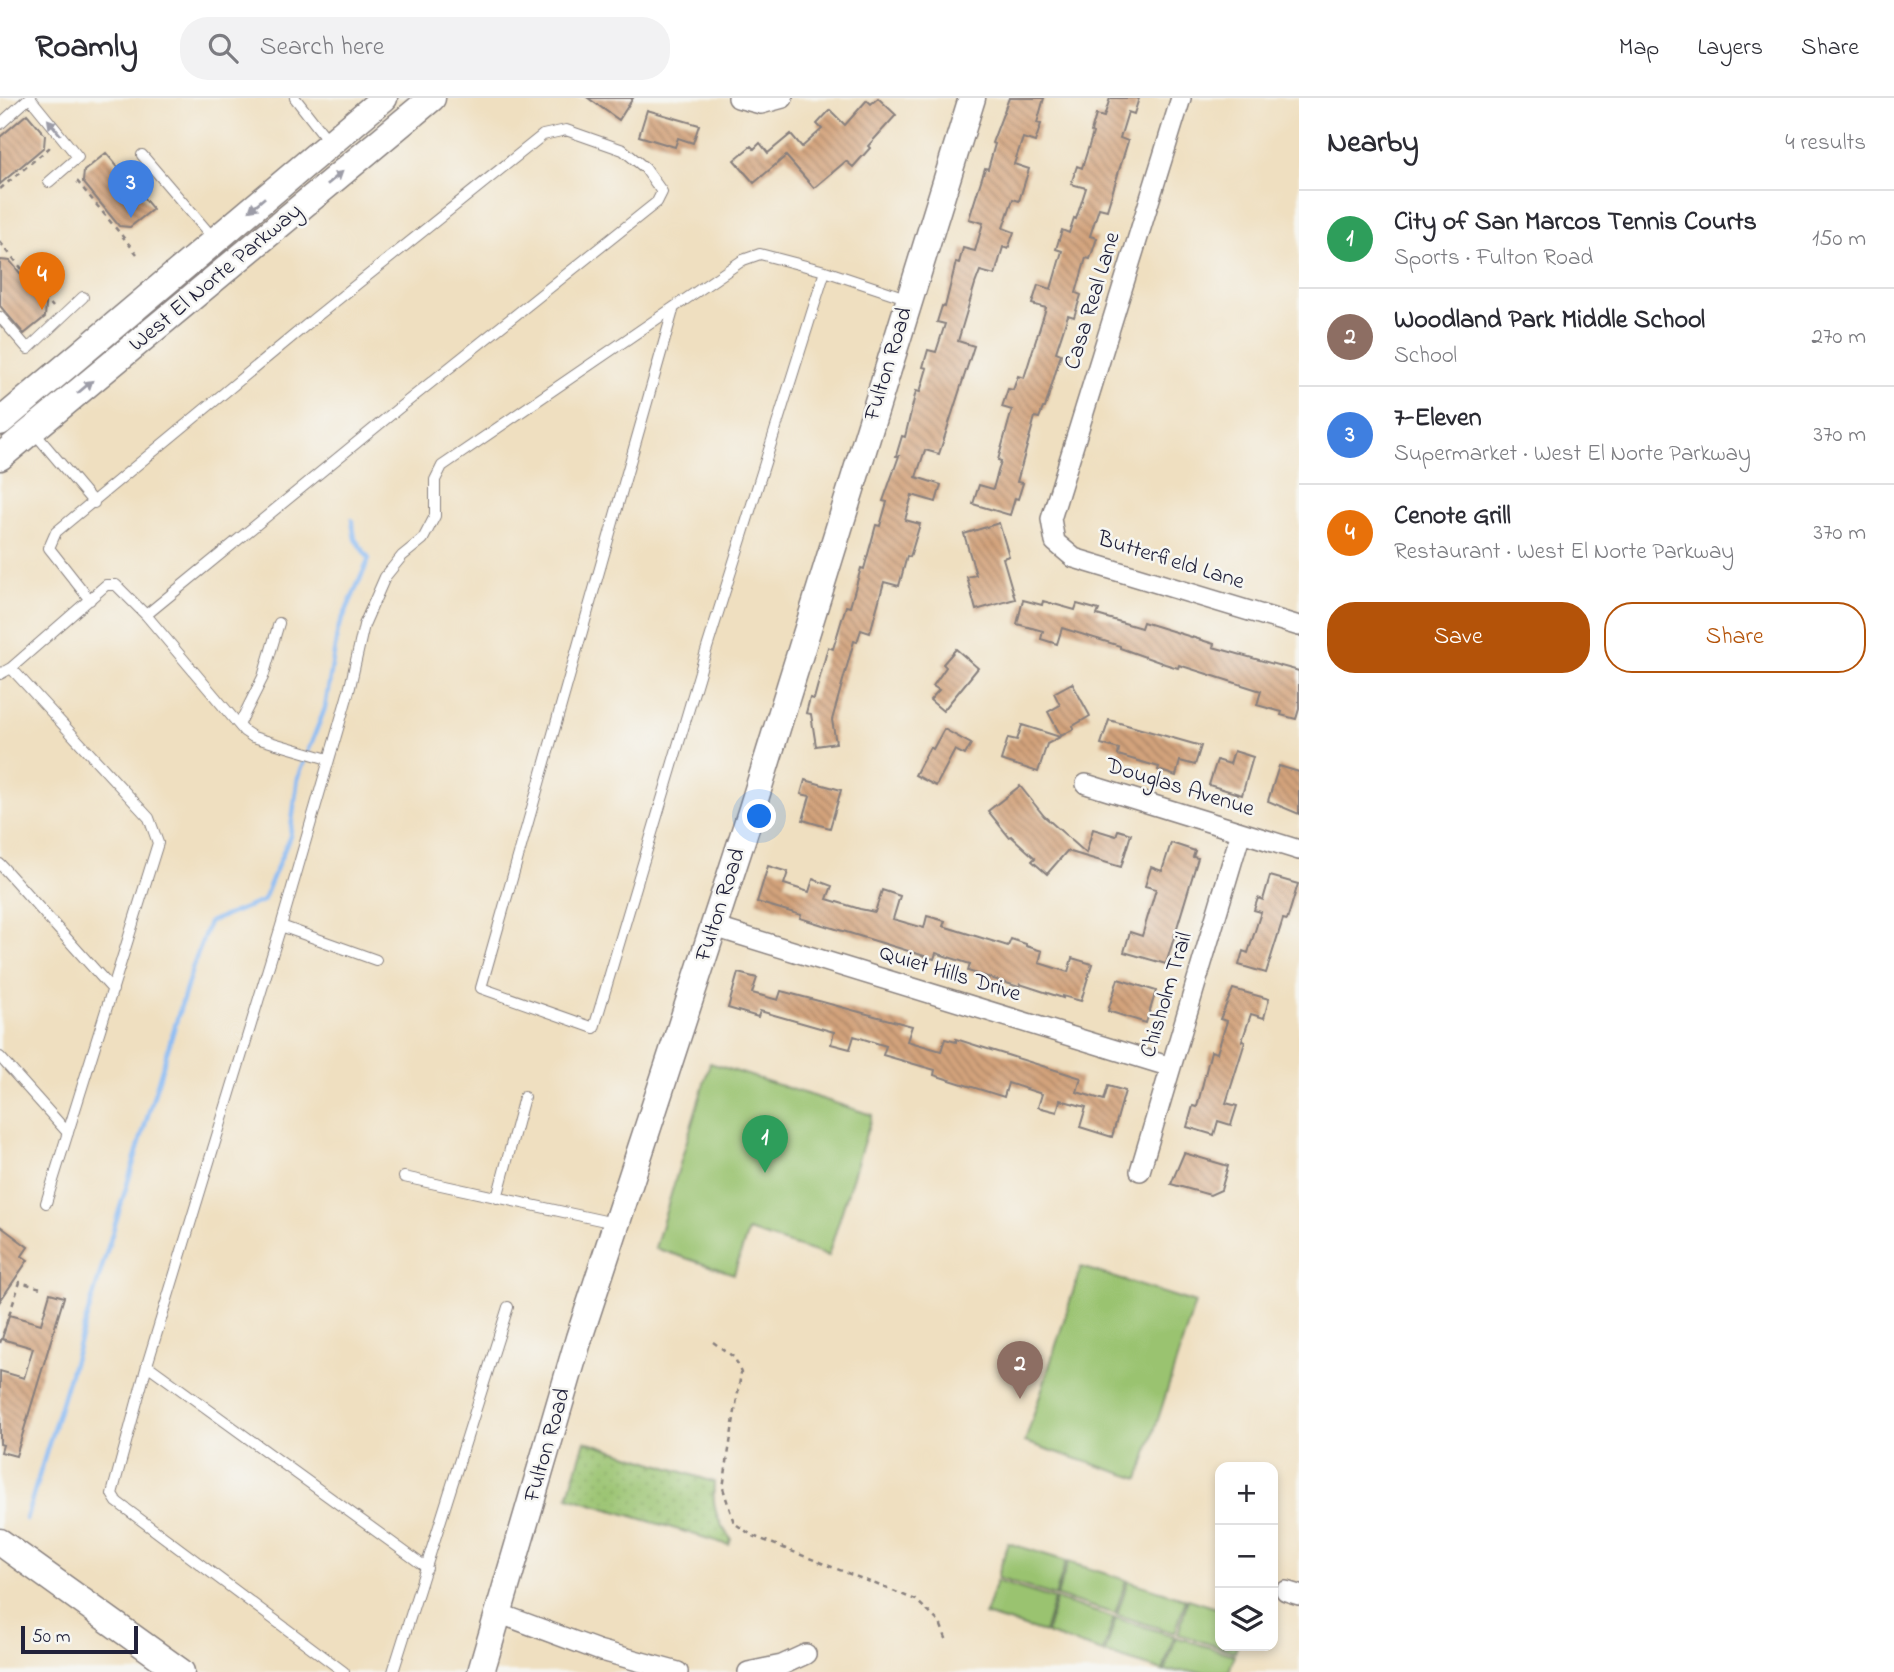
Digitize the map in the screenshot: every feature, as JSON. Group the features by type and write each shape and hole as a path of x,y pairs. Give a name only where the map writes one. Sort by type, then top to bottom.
{"street":[{"name":"West El Norte Parkway","path":"5,408 214,240 384,98"},
{"name":"West El Norte Parkway","path":"0,457 432,98"},
{"path":"738,98 761,104 783,98"},
{"name":"Fulton Road","path":"481,1672 579,1338 714,928 972,98"},
{"name":"Casa Real Lane","path":"1051,519 1181,98"},
{"path":"5,408 33,431"},
{"name":"Butterfield Lane","path":"1051,519 1055,542 1074,558 1299,626"},
{"name":"Douglas Avenue","path":"1086,784 1299,850"},
{"name":"Chisholm Trail","path":"1140,1171 1241,832"},
{"name":"Quiet Hills Drive","path":"714,928 1171,1067"},
{"path":"0,1542 181,1672"},
{"path":"498,1613 598,1650 678,1672"},
{"path":"748,1672 782,1665 806,1654"}],"lane":[{"path":"0,124 29,98 78,157 49,182"},
{"path":"295,98 331,143"},
{"path":"90,600 49,548 57,532 316,317 543,135 566,130 623,150 645,168 662,192 657,202 146,615"},
{"path":"142,155 214,240"},
{"path":"344,1672 117,1503 112,1494 281,926 350,687 364,625 384,577 402,555 423,539 435,516 435,480 442,466 743,260 760,254 825,271 909,299"},
{"path":"674,307 481,988 594,1028 703,661 825,271"},
{"path":"0,317 28,349 83,297"},
{"path":"33,431 94,503"},
{"path":"0,674 11,668 106,585 116,585 146,615 239,725 253,737 328,759"},
{"path":"239,725 262,677 279,623"},
{"path":"11,668 149,818 158,843 46,1203"},
{"path":"0,864 113,990"},
{"path":"281,926 376,960"},
{"path":"0,1057 68,1133"},
{"path":"497,1198 524,1097"},
{"path":"404,1177 617,1223"},
{"path":"393,1672 509,1307"},
{"path":"148,1366 427,1568"}],"path":[{"path":"0,189 50,150 51,141"},
{"path":"77,181 137,254"},
{"path":"0,242 62,317"},
{"path":"0,1343 20,1282 41,1288"},
{"path":"713,1342 735,1358 741,1373 723,1488 734,1523 752,1536 916,1600 940,1623 947,1641"}],"green space":[{"path":"710,1063 872,1115 828,1256 748,1231 734,1274 655,1248"},
{"path":"1081,1267 1195,1303 1139,1479 1025,1442"},
{"path":"585,1441 714,1482 716,1512 731,1539 729,1545 568,1497"},
{"path":"1008,1543 1066,1561 1055,1596 997,1578"},
{"path":"1068,1562 1126,1580 1115,1614 1057,1596"},
{"path":"996,1581 1054,1599 1044,1633 985,1615"},
{"path":"1128,1581 1186,1599 1175,1633 1117,1615"},
{"path":"1056,1599 1114,1618 1103,1652 1046,1634"},
{"path":"1188,1599 1215,1607 1215,1646 1178,1634"},
{"path":"1116,1618 1174,1636 1163,1671 1105,1653"},
{"path":"1176,1637 1234,1655 1229,1672 1165,1671"}],"building":[{"path":"588,98 633,98 619,120"},
{"path":"878,98 896,115 853,167 846,161 814,188 786,156 754,183 734,160 751,146 754,149 760,143 768,153 791,134 802,147 822,129 817,124 830,110 845,125 867,100 871,104"},
{"path":"1009,98 1044,98 1037,123 1041,124 1035,142 1023,138 1014,164 1029,169 1019,201 1013,199 1003,228 1014,232 1008,249 1003,247 995,275 980,271 975,284 958,341 974,346 939,454 925,450 916,477 941,485 936,502 912,495 905,520 920,524 899,586 884,582 870,633 861,630 857,642 854,641 832,720 836,743 816,746 811,714 806,713 810,698 814,699 828,647 833,649 846,606 850,607 876,525 880,526 887,502 883,501 899,456 896,456 902,436 905,437 916,391 920,392 927,368 923,367 928,350 936,352 945,324 937,322 942,306 945,307 956,262 959,263 963,248 975,251 983,223 969,219 985,168 988,169 995,144 992,143"},
{"path":"1110,98 1139,98 1134,114 1128,112 1120,138 1128,141 1107,210 1099,208 1090,236 1097,238 1090,259 1086,258 1076,293 1081,295 1074,317 1068,315 1056,352 1061,354 1045,408 1039,418 1035,417 1017,482 1023,483 1010,515 973,504 979,485 993,489 1012,410 1002,407 1008,389 1013,390 1018,376 1024,378 1046,308 1032,304 1038,285 1051,289 1062,251 1056,249 1062,230 1069,233 1086,188 1071,184 1077,166 1082,168 1096,115 1104,117"},
{"path":"647,110 699,125 693,143 678,138 675,147 639,136"},
{"path":"27,114 45,135 44,147 0,184 0,137"},
{"path":"106,153 153,209 130,227 119,226 83,182 84,171"},
{"path":"0,260 10,261 46,304 45,317 24,334 0,306"},
{"path":"999,523 1009,556 1003,558 1015,599 976,610 967,577 976,575 964,534"},
{"path":"1023,600 1042,605 1043,601 1075,610 1077,604 1099,610 1097,615 1141,628 1143,622 1214,644 1213,647 1299,671 1299,709 1296,719 1257,705 1261,691 1179,665 1178,668 1165,664 1120,646 1062,628 1057,644 1041,639 1043,631 1017,624"},
{"path":"956,649 978,668 943,711 930,700 939,690 933,686 946,667 943,664"},
{"path":"1072,683 1090,716 1061,736 1048,712 1060,705 1054,693"},
{"path":"1109,720 1201,746 1195,765 1180,761 1176,776 1158,770 1159,767 1118,755 1119,749 1101,744"},
{"path":"1022,725 1060,737 1047,744 1038,772 1001,760 1008,738 1017,740"},
{"path":"944,729 971,744 965,755 955,750 936,786 915,775 930,747 933,749"},
{"path":"1234,751 1253,757 1242,795 1209,785 1217,760 1230,764"},
{"path":"1279,766 1299,772 1299,814 1268,801"},
{"path":"805,780 841,790 830,828 803,820 810,796 801,794"},
{"path":"1020,786 1044,816 1086,853 1093,829 1116,836 1118,830 1131,834 1121,867 1067,851 1047,874 1032,861 1035,858 1009,837 988,811"},
{"path":"1171,843 1195,851 1193,857 1198,858 1166,964 1124,952 1130,932 1142,936 1156,889 1145,886 1151,867 1162,871"},
{"path":"768,866 788,872 784,884 809,892 813,879 832,886 827,899 860,909 875,912 882,890 900,896 893,919 924,928 927,916 945,921 943,926 1008,946 1011,939 1042,951 1039,963 1068,972 1072,958 1092,964 1081,1001 1020,984 1019,987 968,971 970,964 936,953 934,959 757,902"},
{"path":"1270,876 1298,884 1287,920 1283,919 1266,973 1239,965 1243,951 1248,953 1261,912 1254,910 1258,898 1263,900"},
{"path":"738,973 757,978 752,993 778,1000 781,991 912,1026 907,1041 941,1051 945,1039 956,1042 956,1039 1081,1078 1077,1092 1104,1100 1108,1086 1125,1091 1112,1137 1080,1127 1086,1107 1060,1100 1057,1112 1038,1107 1042,1094 1008,1083 1004,1097 934,1075 935,1070 883,1055 886,1046 854,1036 850,1049 831,1044 834,1032 760,1011 758,1017 728,1008"},
{"path":"1118,979 1156,991 1146,1023 1108,1011"},
{"path":"1233,989 1269,999 1264,1018 1251,1014 1242,1041 1245,1042 1226,1103 1237,1106 1231,1125 1218,1121 1214,1135 1187,1127 1193,1106 1197,1107 1211,1051 1217,1053 1227,1021 1220,1019"},
{"path":"1184,1153 1228,1166 1221,1190 1210,1195 1171,1184"},
{"path":"0,1226 28,1247 22,1256 28,1260 0,1301"},
{"path":"50,1293 64,1297 16,1456 1,1452 0,1371 24,1378 33,1348 2,1339 9,1315 41,1324"}],"waterway":[{"path":"26,1519 193,966 209,922 263,901 290,836 298,777 325,708 338,629 369,559 355,539 352,520"}],"place":[{"name":"7-Eleven","path":"131,218"},
{"name":"Cenote Grill","path":"42,310"},
{"name":"City of San Marcos Tennis Courts","path":"765,1173"},
{"name":"Woodland Park Middle School","path":"1020,1399"}]}
